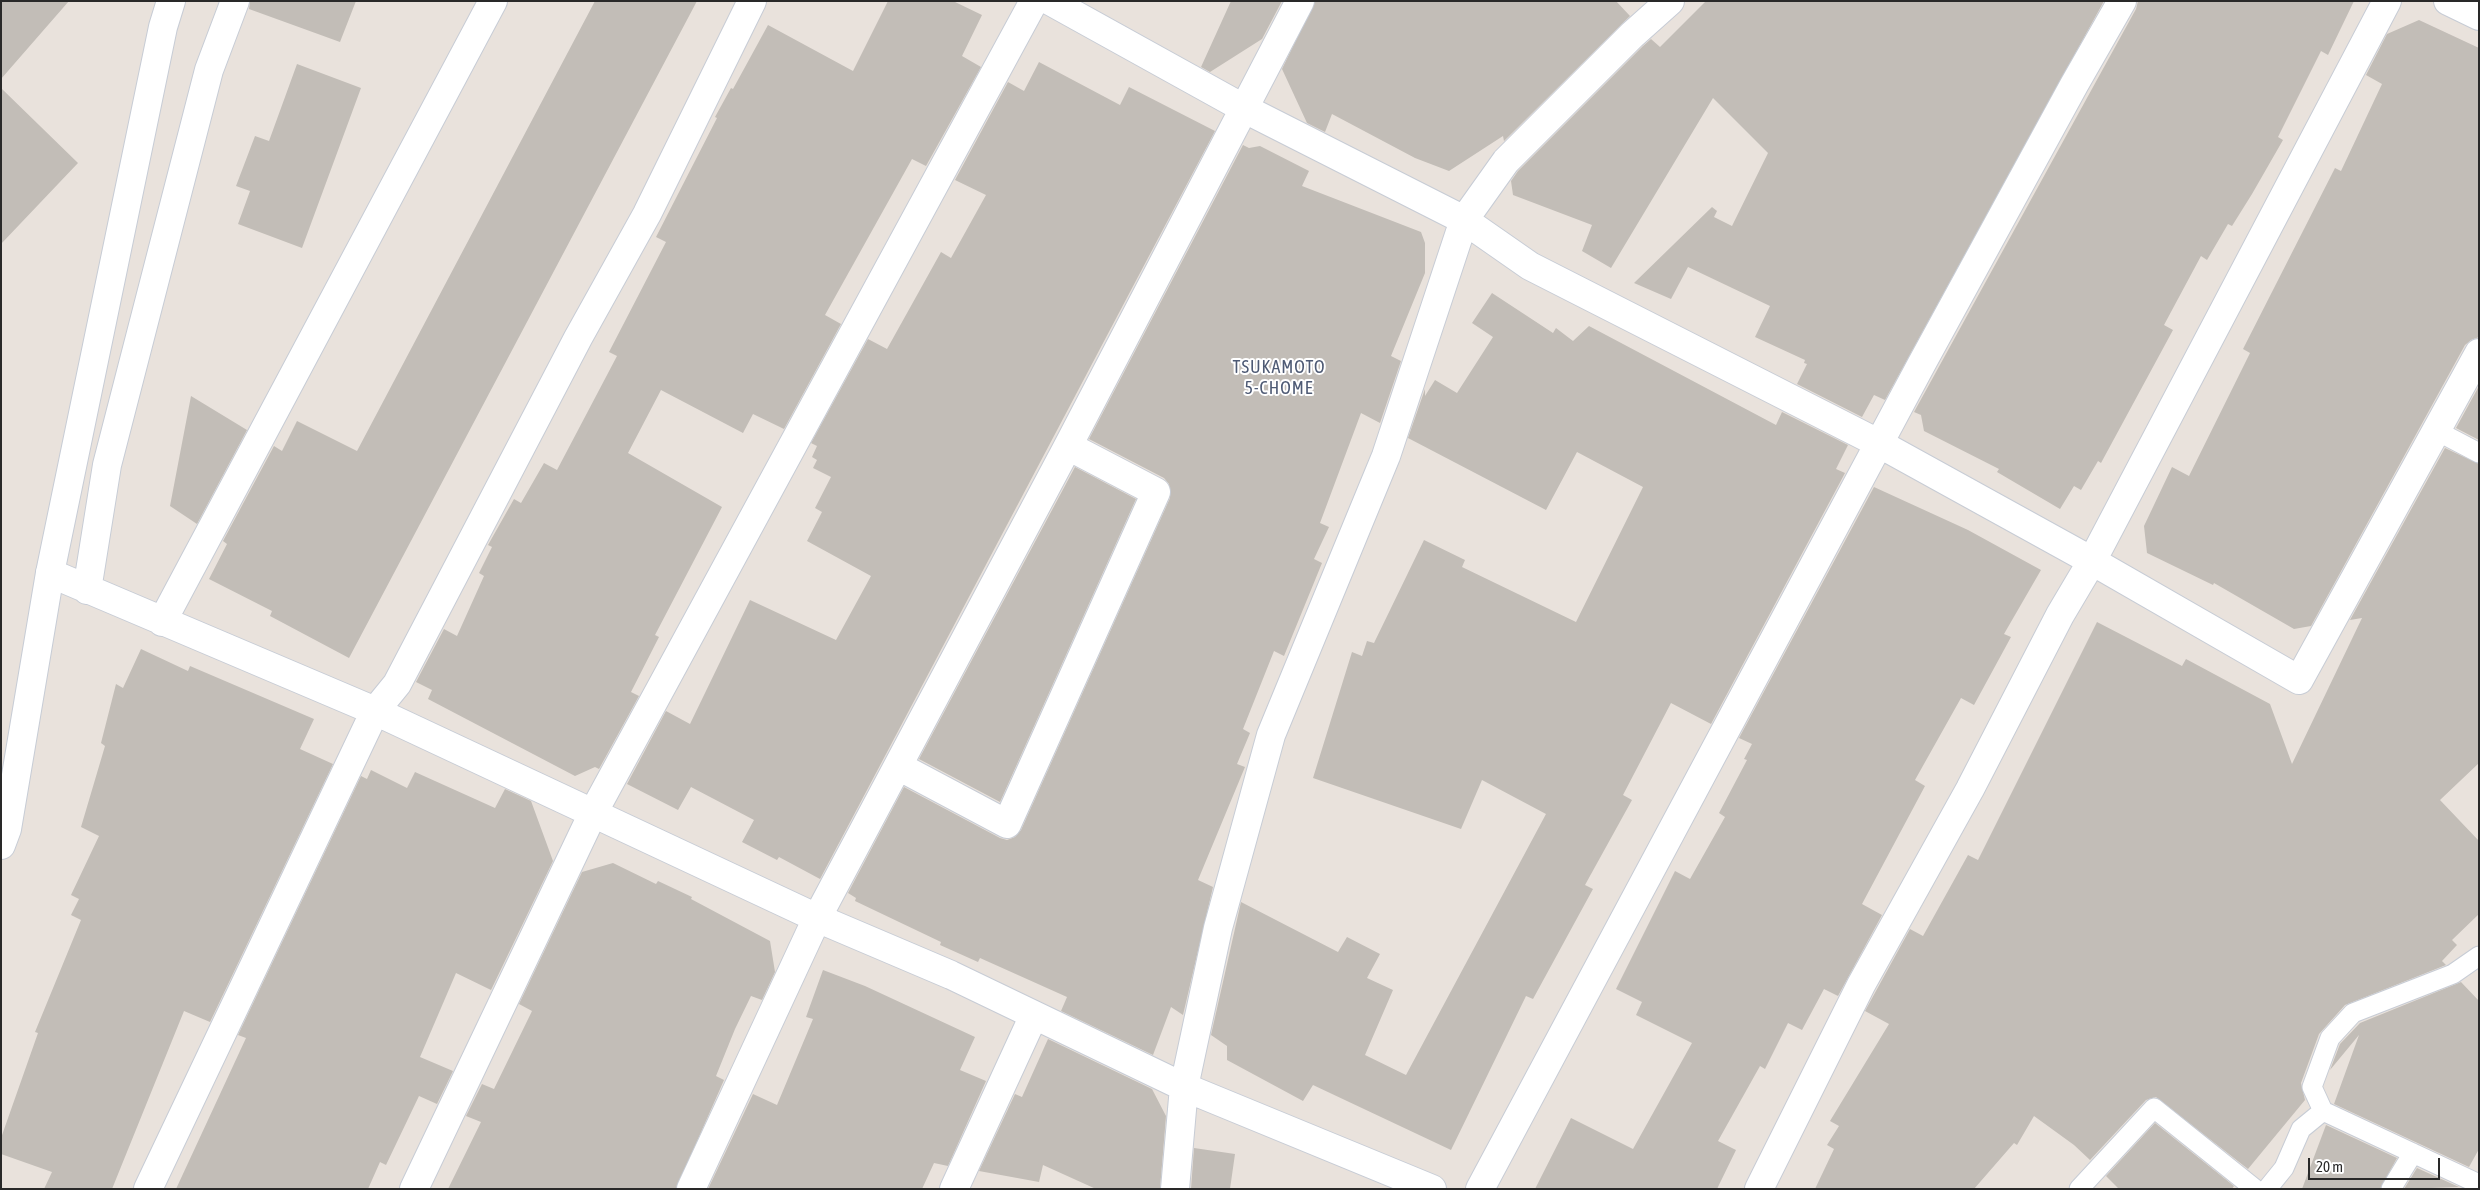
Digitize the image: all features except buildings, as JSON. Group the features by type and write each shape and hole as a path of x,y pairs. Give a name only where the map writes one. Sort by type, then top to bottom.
{"street":[{"path":"3,832 50,573 163,27 171,1"},
{"path":"87,590 112,445 209,70 235,1"},
{"path":"162,622 493,1"},
{"path":"148,1189 375,711 397,684 578,338 647,214 752,1"},
{"path":"414,1189 594,812 1034,1"},
{"path":"1050,1 1245,109 1464,220 1530,266 1880,444 2092,561 2299,680 2479,353"},
{"path":"691,1189 817,918 1068,446 1300,1"},
{"path":"1175,1189 1184,1088 1218,928 1271,735 1386,456 1464,220 1506,161 1632,35 1670,1"},
{"path":"1480,1189 2074,85 2122,1"},
{"path":"1759,1189 1861,984 1970,789 2060,615 2092,561 2387,1"},
{"path":"2448,1 2479,16"},
{"path":"898,766 1007,824 1156,492 1068,446"},
{"path":"50,573 375,711 817,918 951,975 1184,1088 1432,1189"},
{"path":"954,1189 1034,1015"}],"lane":[{"path":"2437,431 2479,453"},
{"path":"2479,956 2453,974 2353,1013 2330,1038 2312,1087 2323,1111 2479,1184"},
{"path":"2079,1189 2154,1108 2255,1189"},
{"path":"2267,1189 2284,1168 2301,1129 2323,1111"},
{"path":"2391,1189 2413,1153"}],"district":[{"name":"TSUKAMOTO 5-CHOME","path":"1279,377"}]}
